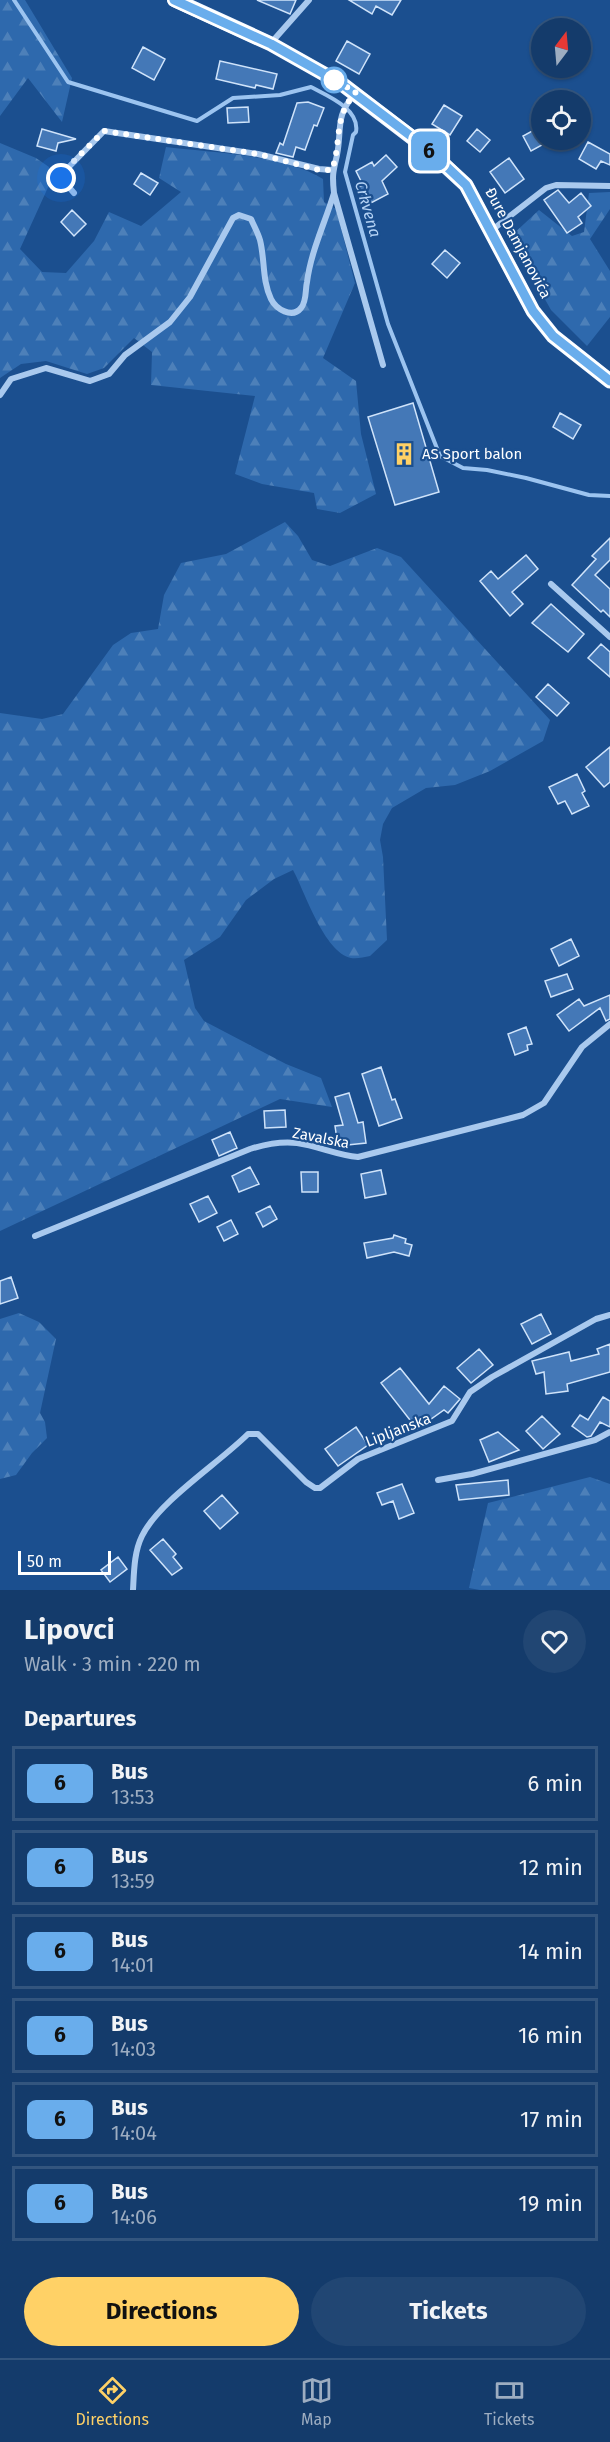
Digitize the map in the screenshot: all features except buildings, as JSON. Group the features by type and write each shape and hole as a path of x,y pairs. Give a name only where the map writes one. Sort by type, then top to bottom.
{"main road":[{"name":"Đure Damjanovića","path":"175,0 271,44 356,92 428,149 466,185 492,230 533,311 553,336 610,381"}],"street":[{"path":"271,44 309,0"},
{"path":"356,92 344,107 339,123 337,154 332,170 334,193 383,365"},
{"path":"74,193 61,178 63,173 104,131 258,154 319,170 332,170"},
{"path":"492,230 546,188 556,185 610,186"},
{"path":"0,395 11,379 46,368 90,381 109,374 125,355 170,322 190,297 206,271 226,229 233,218 238,215 251,219 260,239 266,285 272,302 279,309 289,313 297,312 302,307 311,258 334,193"},
{"path":"551,584 610,637"},
{"name":"Zavalska","path":"35,1236 270,1143 298,1143 358,1157 523,1115 544,1103 582,1047 610,1024"},
{"name":"Lipljanska","path":"133,1590 136,1556 142,1536 155,1515 248,1434 258,1434 306,1482 315,1488 320,1488 358,1459 452,1421 470,1392 492,1377 596,1319 610,1315"},
{"path":"438,1480 472,1474 595,1440 610,1432"}],"green space":[{"path":"0,0 25,0 72,78 62,122 28,78 0,116"},
{"path":"0,143 36,158 49,167 50,183 20,249 42,272 66,273 94,241 109,212 141,226 181,192 159,178 166,147 268,159 288,164 323,179 324,202 336,209 355,283 323,358 356,381 361,434 376,494 340,513 317,509 314,493 262,484 235,474 255,396 151,385 152,352 134,338 104,368 87,374 46,361 21,364 0,378"},
{"path":"610,192 610,209 590,239 610,271 610,317 587,346 551,310 510,237 539,210 572,236 584,232 589,193"},
{"path":"285,522 298,536 312,560 330,566 377,548 401,557 550,720 543,741 490,771 455,785 426,788 392,808 383,824 380,840 383,857 387,940 370,956 351,958 332,945 316,920 293,870 274,879 246,900 220,937 184,960 195,1008 204,1021 286,1064 321,1078 332,1107 280,1099 0,1231 0,713 42,719 63,714 113,645 131,633 158,629 164,595 181,563 226,554"},
{"path":"19,1313 39,1322 56,1339 40,1413 45,1422 47,1438 32,1453 16,1475 0,1479 0,1319"},
{"path":"590,1477 610,1484 610,1590 480,1590 469,1588 488,1503"}],"waterway":[{"name":"Crkvena","path":"14,0 68,82 197,121 233,98 280,95 311,87 341,104 348,110 356,124 345,172 388,324 440,456 463,468 526,478 589,495 610,496"}],"bus line":[{"name":"6","path":"174,0 271,44 356,92 428,149 466,185 492,230 519,288 533,311 553,336 610,381"}],"place":[{"name":"AS Sport balon","path":"404,454"}],"route":[{"path":"61,178 67,168 104,131 258,154 319,170 332,170 337,154 341,115 345,104 356,92 327,76 334,80"}]}
